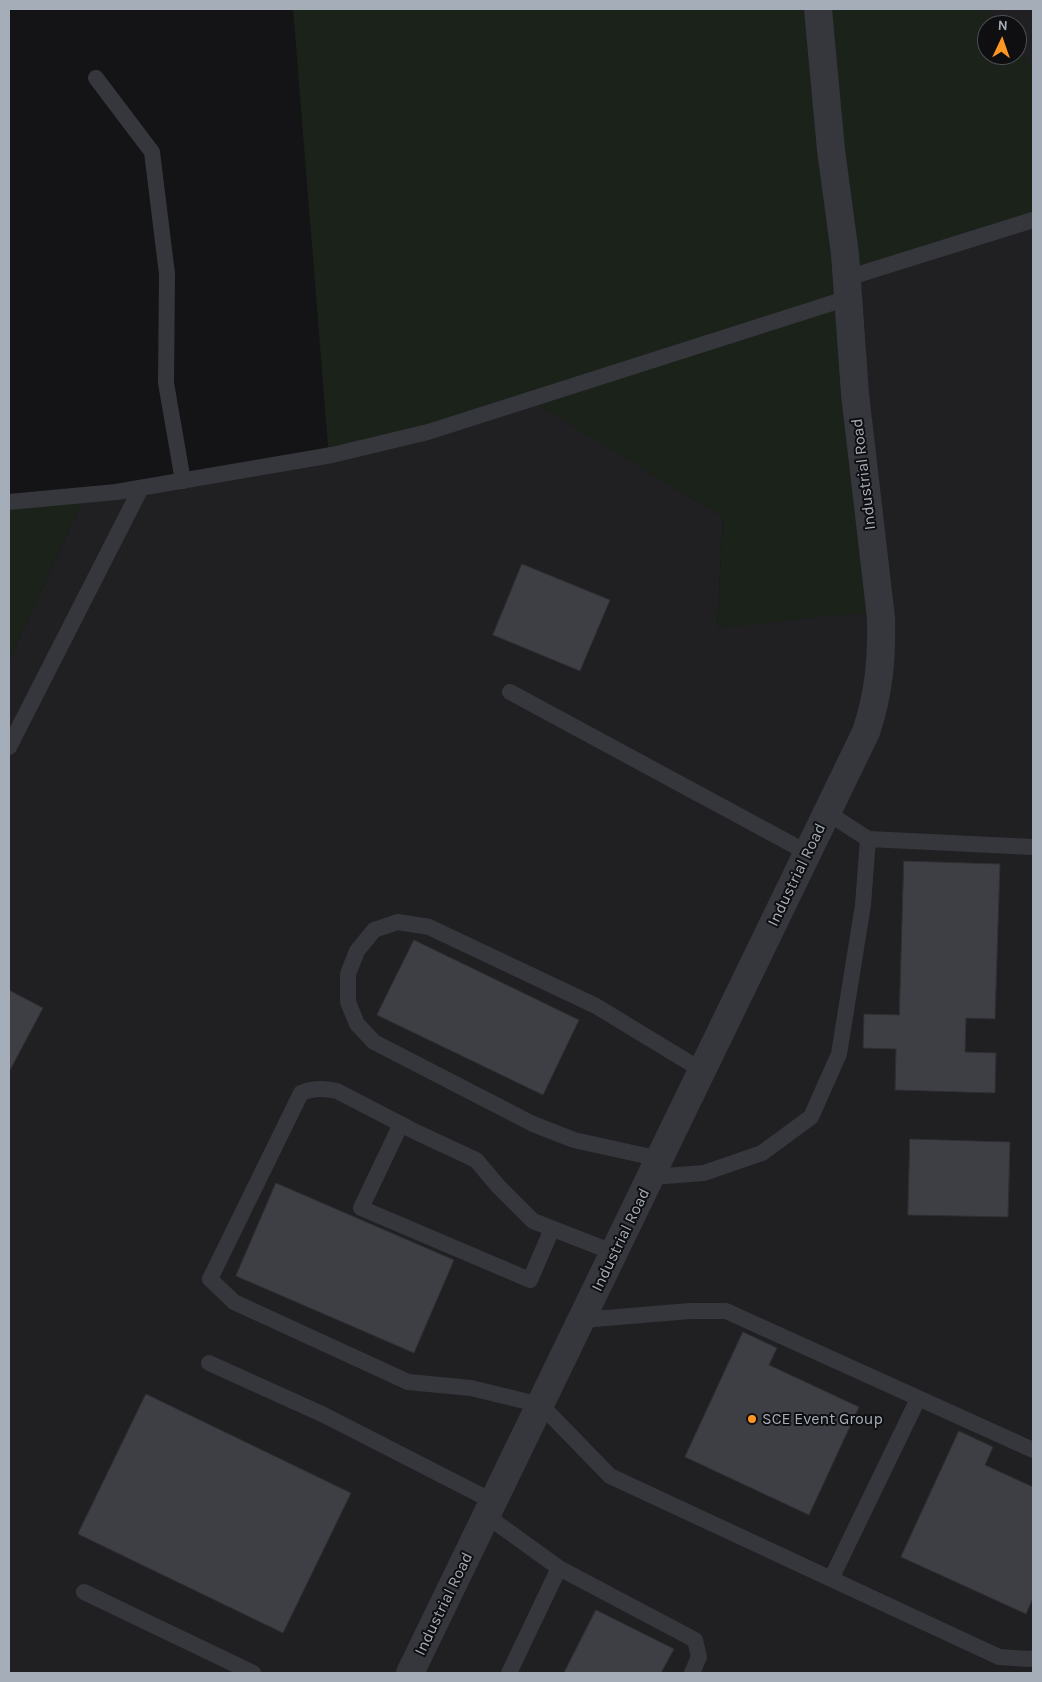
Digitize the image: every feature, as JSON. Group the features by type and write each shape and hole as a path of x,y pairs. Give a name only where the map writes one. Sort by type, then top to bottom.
{"street":[{"name":"Industrial Road","path":"410,1673 828,812 866,732 872,714 880,681 882,652 881,618 855,394 848,288 831,150 818,9"}],"lane":[{"path":"96,78 152,152 167,274 166,383 182,481"},
{"path":"9,502 141,488 332,455 428,432 848,288 1033,220"},
{"path":"9,747 141,488"},
{"path":"510,692 808,853"},
{"path":"828,812 868,839 1033,847"},
{"path":"703,1071 596,1006 429,927 398,922 374,930 357,951 348,974 348,1002 356,1024 374,1042 533,1124 656,1168 704,1173 762,1152 811,1117 839,1054 863,905 868,839"},
{"path":"615,1254 533,1221 498,1186 476,1160 337,1091 323,1088 311,1089 300,1093 210,1279 234,1302 408,1382 471,1388 541,1405 610,1476 998,1657 1033,1658"},
{"path":"401,1124 361,1208 530,1280 552,1229"},
{"path":"582,1320 690,1311 726,1311 1033,1450"},
{"path":"208,1363 324,1415 490,1509 559,1568 695,1640 699,1657 692,1673"},
{"path":"831,1579 918,1399"},
{"path":"509,1673 559,1568"},
{"path":"84,1592 253,1673"}],"shaded area":[{"path":"293,9 988,9 992,15 977,15 977,65 1027,65 1027,61 1033,69 1033,219 846,275 880,611 717,628 723,517 529,400 329,458"},
{"path":"988,9 1033,9 1033,69 1027,61 1027,15 992,15"},
{"path":"1033,219 1033,1673 9,1673 9,660 87,491 329,458 529,399 723,517 717,628 846,275"},
{"path":"87,491 9,660 9,496"}],"building":[{"path":"522,564 610,600 580,671 493,635"},
{"path":"904,861 1000,864 995,1019 966,1018 965,1052 996,1053 995,1093 895,1090 896,1049 863,1048 864,1014 899,1015"},
{"path":"414,940 579,1020 543,1095 377,1015"},
{"path":"9,990 43,1008 9,1072"},
{"path":"910,1139 1010,1142 1008,1217 908,1215"},
{"path":"276,1183 454,1260 414,1353 236,1276"},
{"path":"743,1332 777,1348 769,1365 859,1407 809,1515 685,1457"},
{"path":"146,1394 351,1493 283,1633 78,1534"},
{"path":"959,1431 993,1447 985,1465 1033,1487 1033,1598 1026,1614 901,1557"},
{"path":"596,1610 674,1649 661,1673 564,1673"}],"place":[{"name":"SCE Event Group","path":"752,1419"}]}
